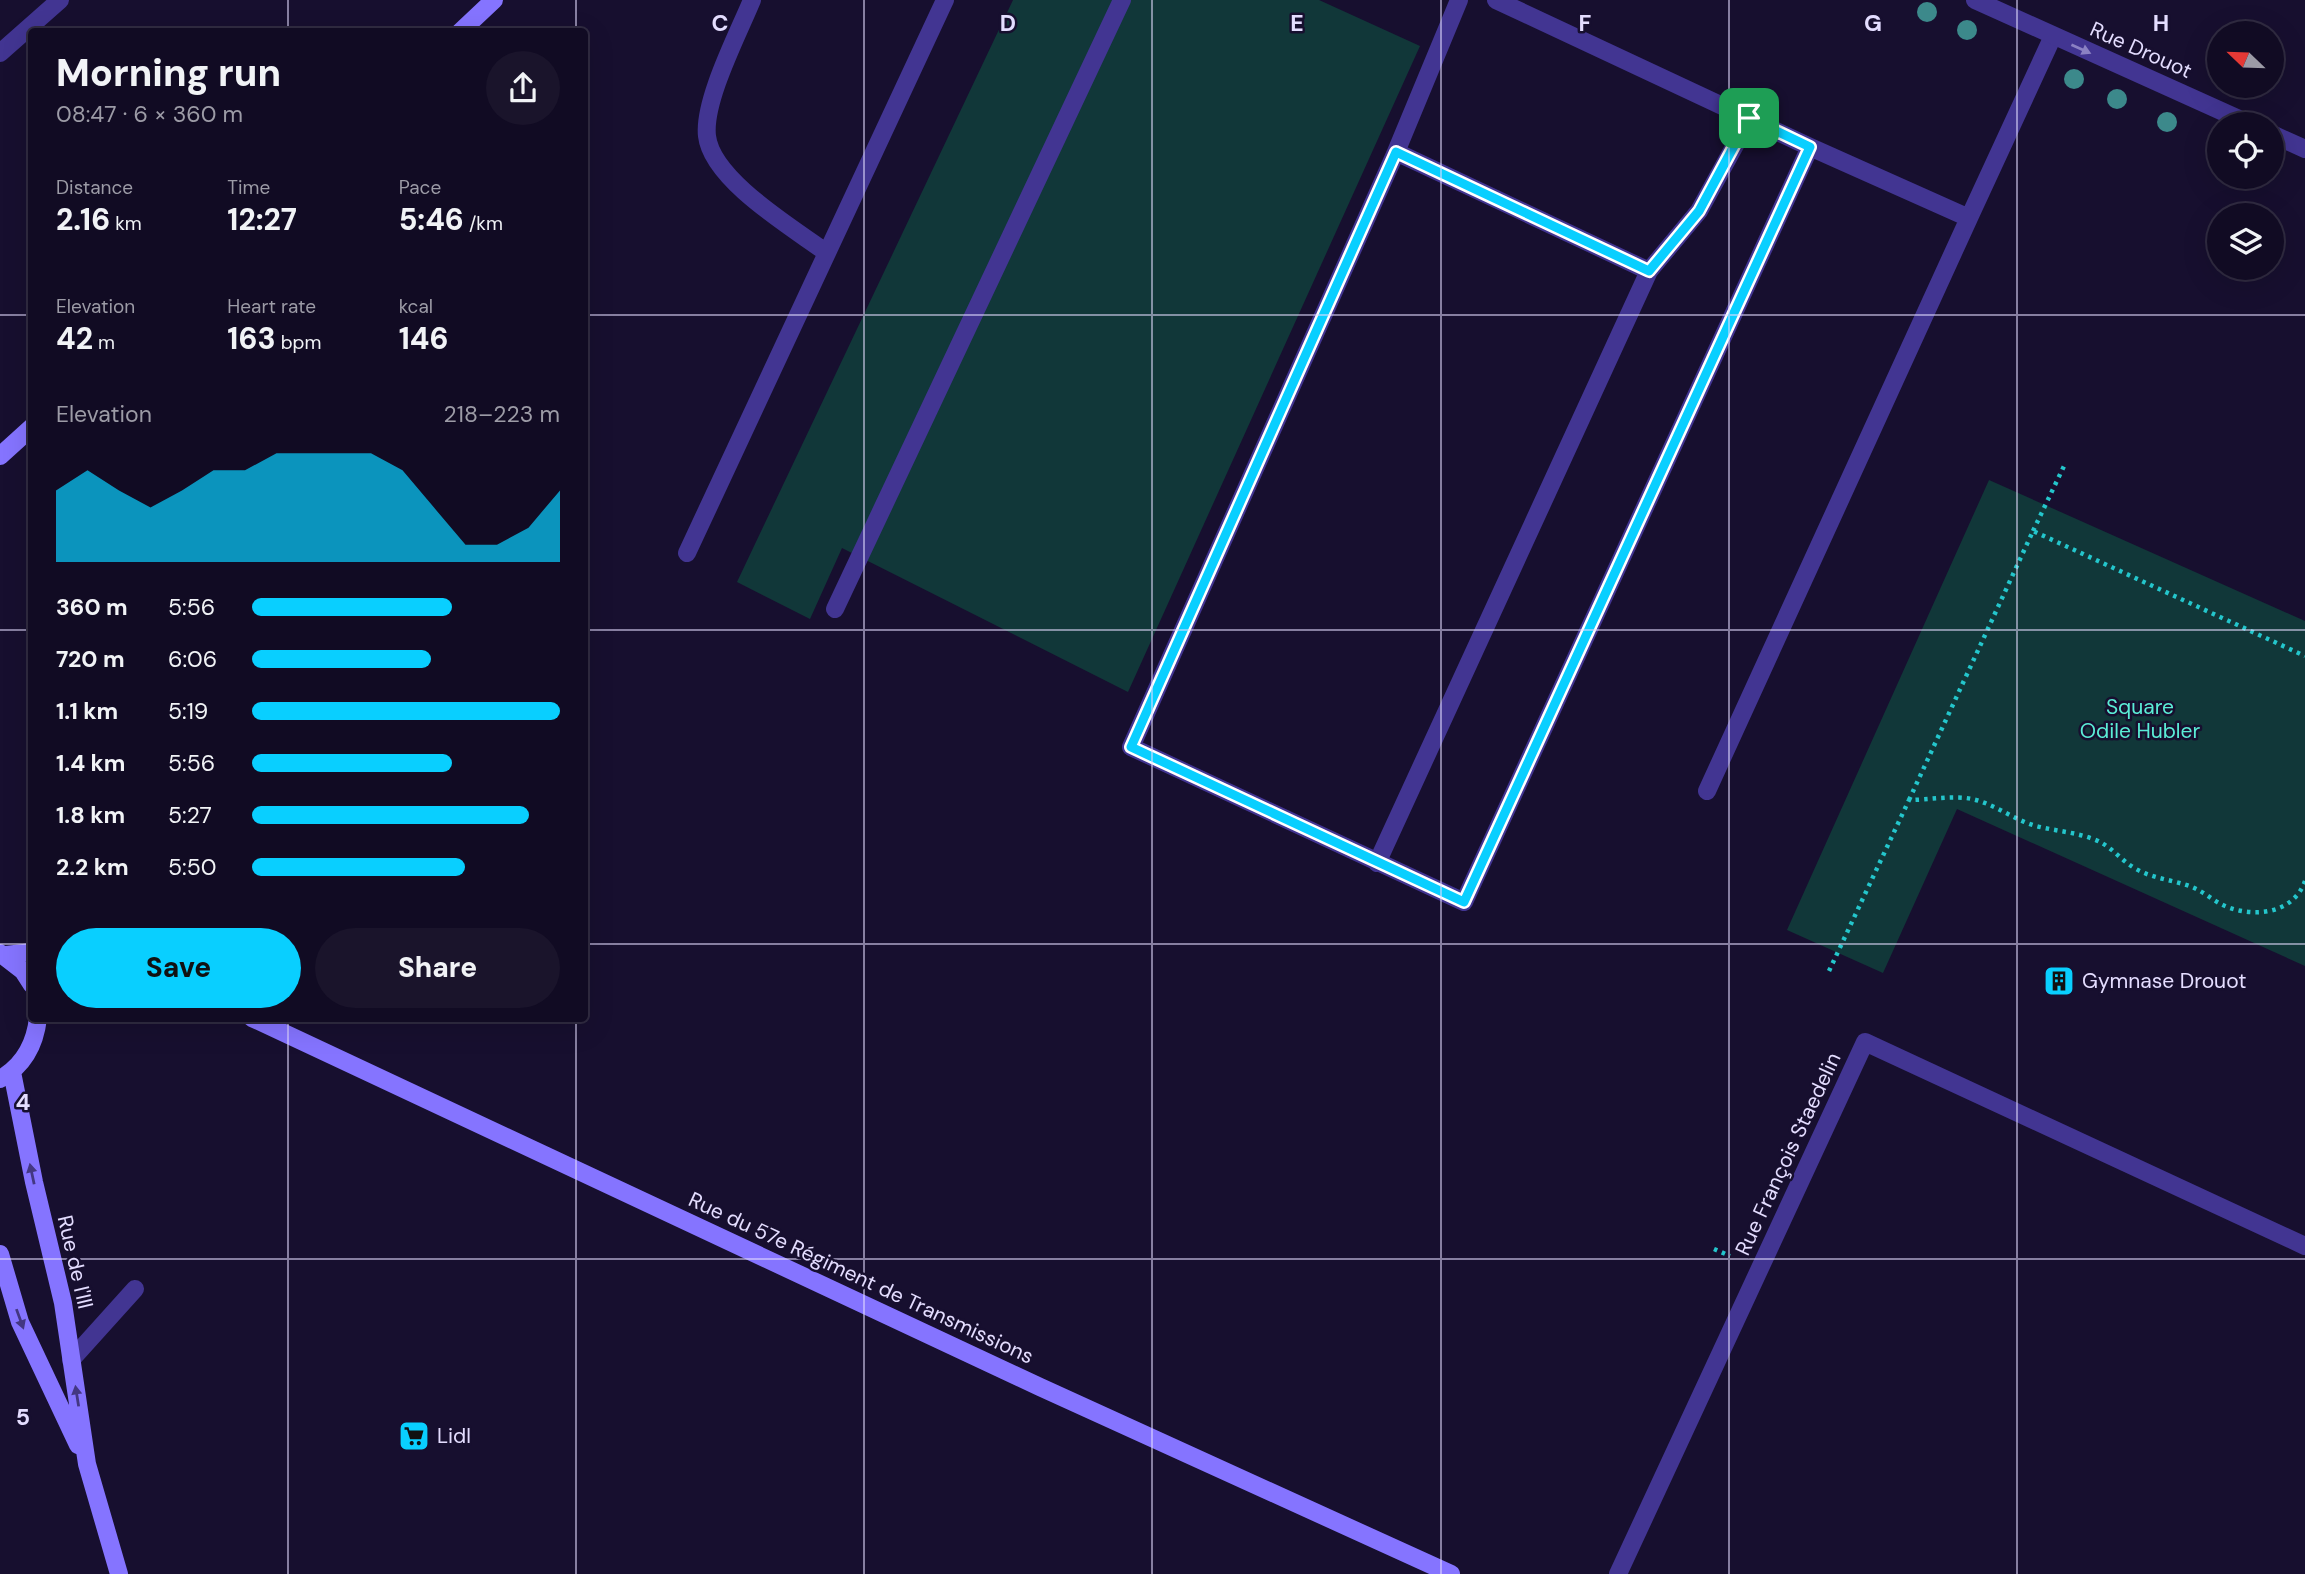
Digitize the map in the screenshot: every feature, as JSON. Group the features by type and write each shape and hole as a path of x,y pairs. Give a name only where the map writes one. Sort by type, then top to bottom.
{"main road":[{"path":"464,28 494,0"},
{"path":"0,456 28,431"},
{"path":"3,954 28,952"},
{"path":"3,954 28,979"},
{"path":"6,1076 27,1056 36,1035 38,1022"},
{"name":"Rue du 57e Régiment de Transmissions","path":"262,1022 1040,1387 1451,1574"},
{"name":"Rue de l'Ill","path":"6,1076 63,1303 87,1464 119,1574"},
{"name":"Rue de l'Ill","path":"0,1254 20,1322 87,1464"}],"street":[{"path":"29,28 60,0"},
{"path":"752,0 710,106 707,136 715,161 738,187 827,253"},
{"path":"687,553 946,0"},
{"path":"835,609 1122,0"},
{"path":"1459,0 1396,152 1131,747 1464,902 1810,147"},
{"path":"1496,0 1969,218"},
{"name":"Rue Drouot","path":"1975,0 2223,112"},
{"path":"0,54 28,29"},
{"path":"1707,791 2053,36"},
{"path":"1377,863 1649,271 1699,211 1749,118"},
{"path":"2284,139 2305,149"},
{"path":"1396,152 1649,271"},
{"name":"Rue François Staedelin","path":"1618,1574 1865,1041 2305,1246"},
{"path":"71,1360 135,1289"}],"path":[{"path":"1829,971 2065,464"},
{"path":"2033,531 2305,656"},
{"path":"1909,800 1970,799 1995,807 2032,825 2093,839 2110,847 2137,870 2191,887 2220,904 2249,913 2264,913 2280,908 2297,894 2305,881"}],"green space":[{"path":"1013,0 1319,0 1420,46 1128,692 842,548 810,619 737,582"},
{"name":"Square Odile Hubler","path":"1989,480 2305,621 2305,966 1957,809 1883,973 1787,930"}],"place":[{"name":"Gymnase Drouot","path":"2059,981"},
{"name":"Lidl","path":"414,1436"}],"route":[{"path":"1749,118 1810,147 1464,902 1131,747 1396,152 1649,271 1699,211 1749,118"}]}
